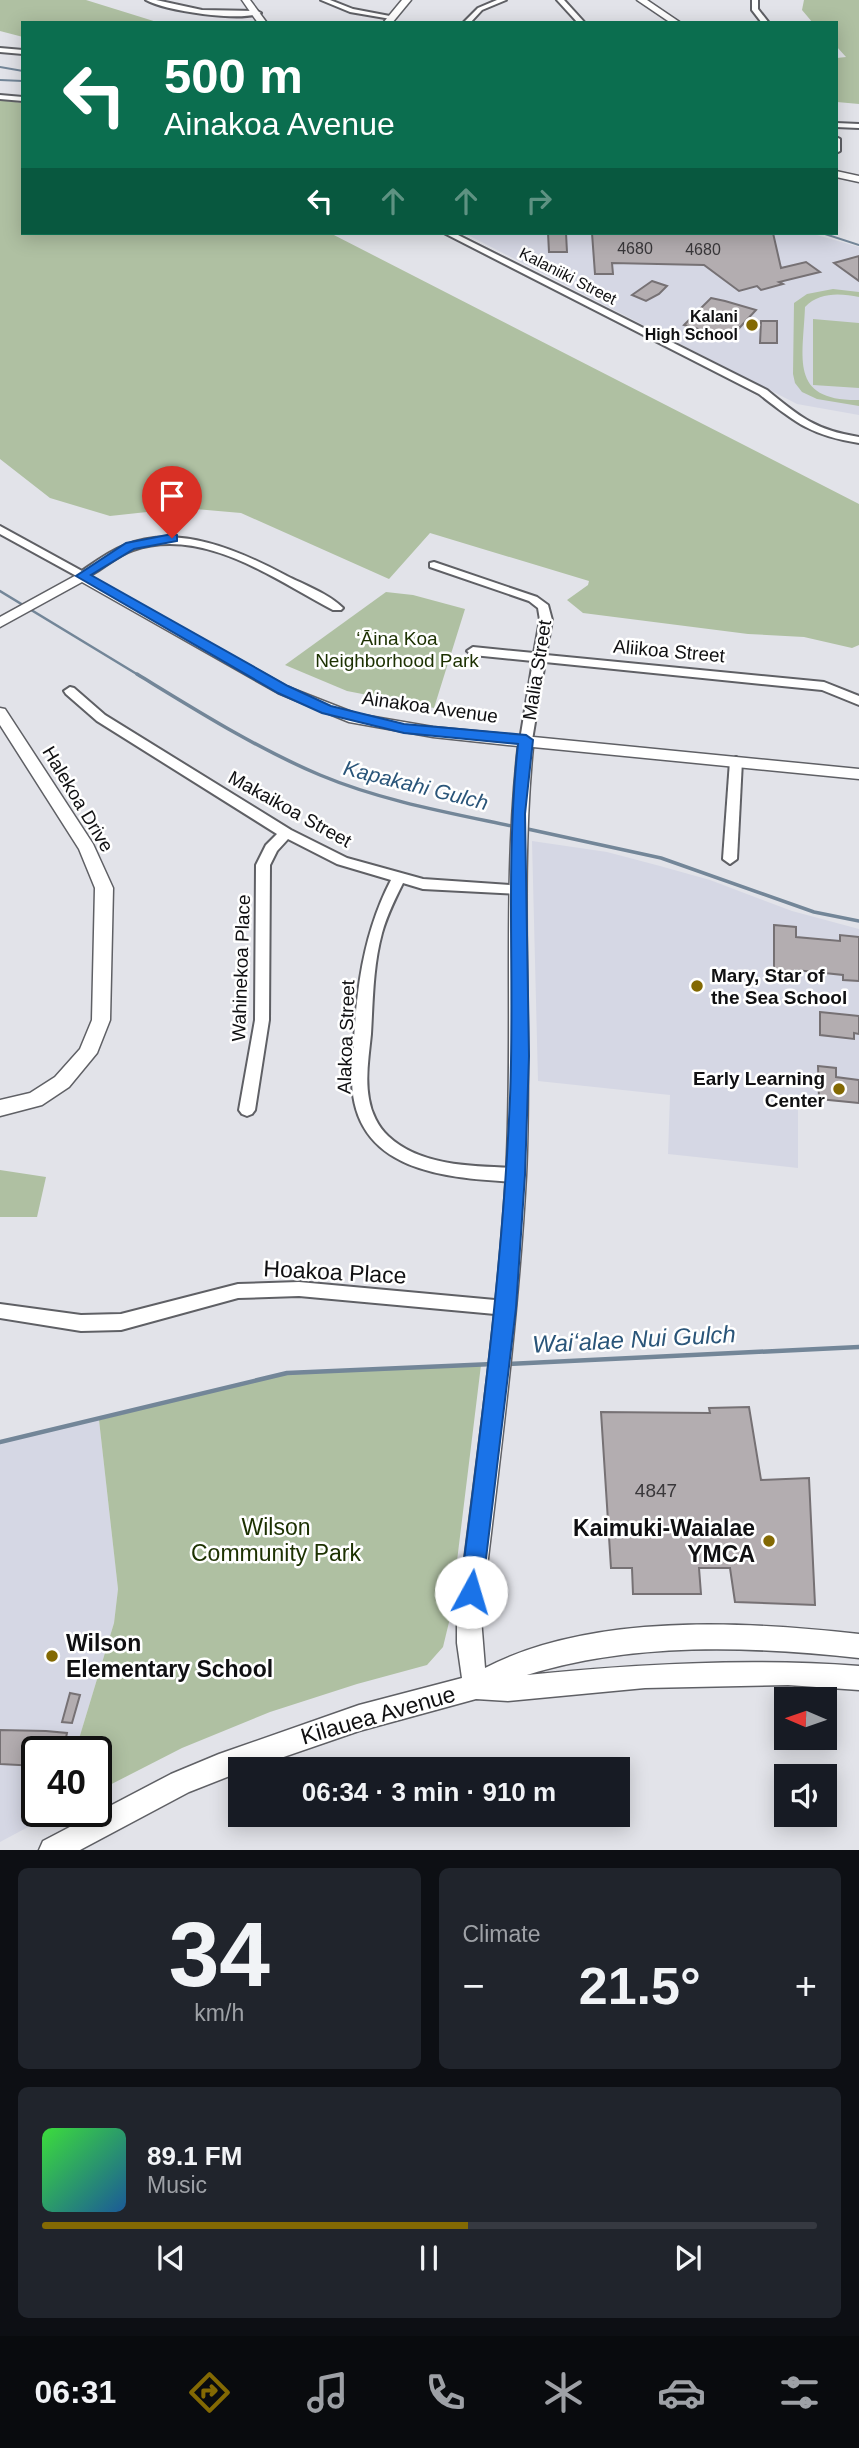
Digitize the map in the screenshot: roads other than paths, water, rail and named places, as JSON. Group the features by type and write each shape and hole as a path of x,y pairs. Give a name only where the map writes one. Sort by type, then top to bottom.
{"street":[{"path":"149,0 190,10 257,13"},
{"path":"246,0 262,21"},
{"path":"324,0 352,11 389,20 407,0"},
{"path":"468,21 480,9 503,0"},
{"path":"560,0 577,21"},
{"path":"641,0 674,21"},
{"path":"755,0 754,9 764,21"},
{"path":"0,50 21,52"},
{"path":"0,97 21,99"},
{"path":"838,125 859,126"},
{"path":"838,174 859,179"},
{"name":"Kalaniiki Street","path":"452,235 763,392 798,424 825,435 859,440"},
{"name":"Ainakoa Avenue","path":"0,529 283,690 327,710 404,728 859,774"},
{"path":"0,623 131,546 172,538 215,544 337,608"},
{"name":"Malia Street","path":"434,565 542,604 546,614 526,740 518,814 520,1056 516,1175 506,1308 469,1618 468,1643 476,1687"},
{"name":"Aliikoa Street","path":"473,651 824,686 859,701"},
{"name":"Makaikoa Street","path":"70,691 102,718 286,833 342,861 398,880 451,888 519,889"},
{"name":"Halekoa Drive","path":"0,713 87,848 104,888 101,1020 88,1054 62,1082 35,1100 0,1108"},
{"path":"730,859 736,761"},
{"name":"Wahinekoa Place","path":"247,1110 262,1020 264,865 271,848 286,833"},
{"name":"Alakoa Street","path":"398,880 375,927 367,969 361,1101 368,1117 390,1146 416,1161 445,1169 516,1175"},
{"name":"Hoakoa Place","path":"0,1311 81,1323 121,1322 204,1298 267,1289 328,1290 506,1308"},
{"name":"Kilauea Avenue","path":"52,1850 180,1783 359,1718 476,1687 519,1664 542,1657 631,1642 711,1639 859,1646"},
{"name":"Kilauea Avenue","path":"476,1687 539,1688 645,1676 788,1673 859,1678"}],"waterway":[{"path":"0,67 21,71"},
{"path":"0,80 21,81"},
{"path":"828,235 859,245"},
{"name":"Kapakahi Gulch","path":"0,591 140,676"},
{"name":"Kapakahi Gulch","path":"137,674 250,741 320,775 392,799 516,827"},
{"name":"Kapakahi Gulch","path":"523,828 661,858 814,912 859,921"},
{"name":"Waiʻalae Nui Gulch","path":"508,1364 859,1347"},
{"name":"Waiʻalae Nui Gulch","path":"0,1442 287,1373 493,1364"}],"place":[{"name":"Kalani High School","path":"752,325"},
{"name":"Mary, Star of the Sea School","path":"697,986"},
{"name":"Early Learning Center","path":"839,1089"},
{"name":"Kaimuki-Waialae YMCA","path":"769,1541"},
{"name":"Wilson Elementary School","path":"52,1656"}],"park label":[{"name":"‘Āina Koa Neighborhood Park","path":"397,649"},
{"name":"Wilson Community Park","path":"276,1540"}]}
